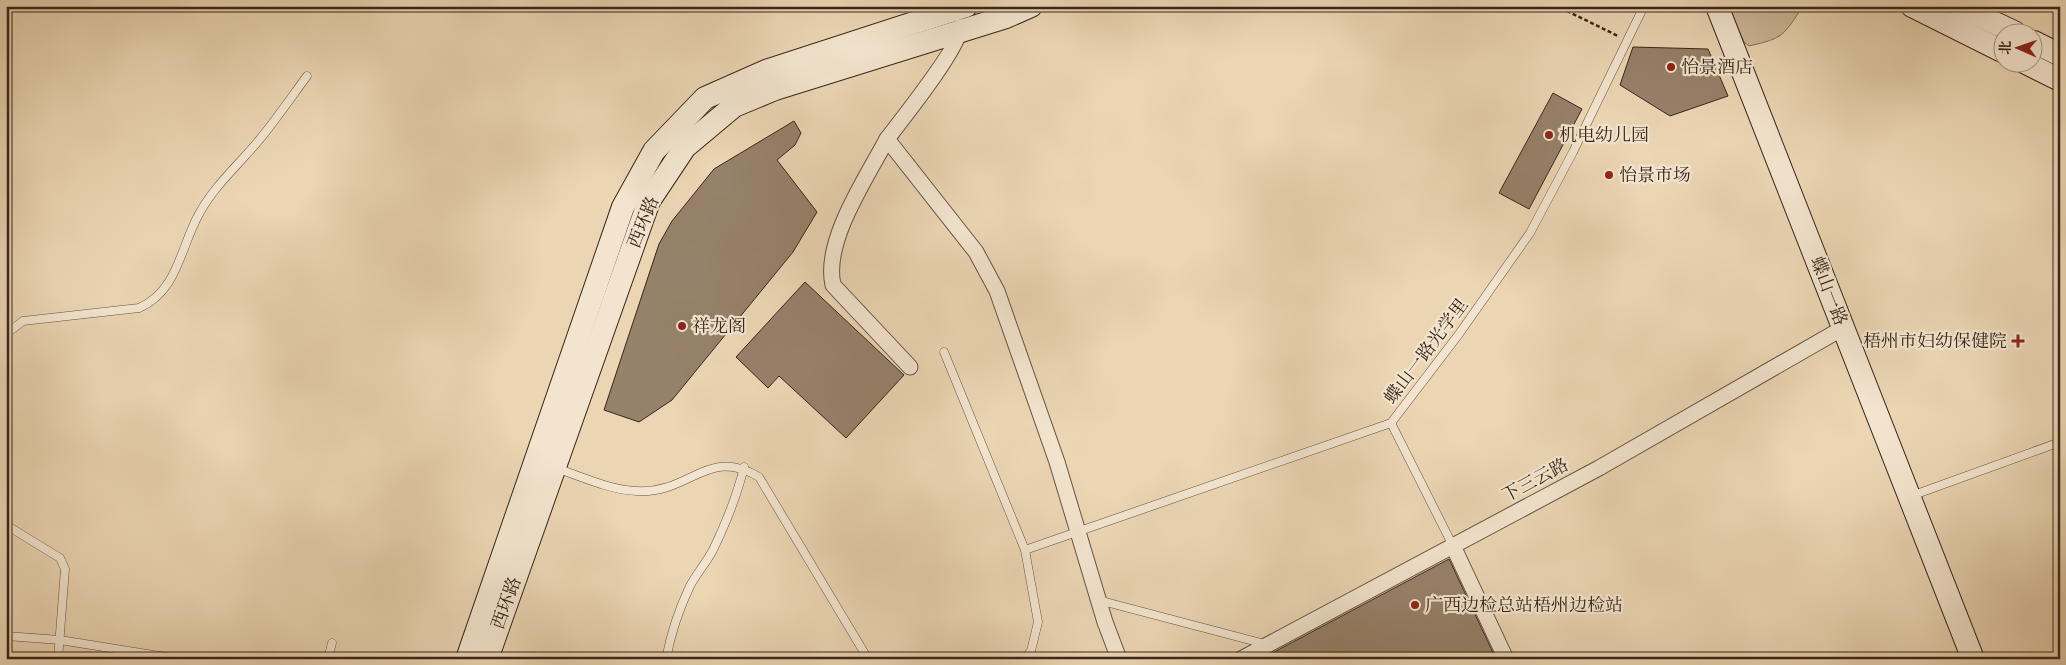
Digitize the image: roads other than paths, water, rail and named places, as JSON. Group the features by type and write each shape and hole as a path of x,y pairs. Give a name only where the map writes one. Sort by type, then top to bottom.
{"main road":[{"name":"西环路","path":"467,659 623,207 654,151 705,98 766,71 961,16 1006,17 1031,6"},
{"name":"蝶山一路","path":"1717,6 1973,659"},
{"path":"1912,6 1994,47"},
{"path":"1959,6 1994,23"},
{"name":"西环路","path":"487,659 649,202 685,147 734,106 961,16"},
{"path":"2044,47 2060,55"},
{"path":"2044,72 2060,80"}],"street":[{"path":"910,367 833,285 830,273 838,239 849,211 887,139 947,56 961,16"},
{"path":"887,139 976,252 996,292 1057,462 1098,600 1119,659"},
{"name":"下三云路","path":"1241,659 1599,468 1844,328"},
{"path":"1453,546 1506,659"}],"lane":[{"name":"蝶山一路光学里","path":"1025,550 1391,423 1459,334 1530,233 1644,6"},
{"path":"6,334 23,321 139,308 153,302 165,287 178,265 199,214 210,196 264,134 307,76"},
{"path":"944,352 1025,550 1038,622 1031,651 1024,659"},
{"path":"1391,423 1453,546"},
{"path":"1910,497 2060,442"},
{"path":"554,468 614,487 637,491 664,490 684,482 709,468 727,465 744,467 759,477 868,659"},
{"path":"666,659 676,619 691,585 712,551 734,502 744,467"},
{"path":"6,525 60,558 64,570 58,659"},
{"path":"1098,600 1267,645"},
{"path":"6,636 60,640 178,659"},
{"path":"328,659 332,643"}],"place":[{"name":"怡景酒店","path":"1671,67"},
{"name":"机电幼儿园","path":"1549,135"},
{"name":"怡景市场","path":"1609,175"},
{"name":"祥龙阁","path":"682,326"},
{"name":"梧州市妇幼保健院","path":"2018,341"},
{"name":"广西边检总站梧州边检站","path":"1415,605"}]}
